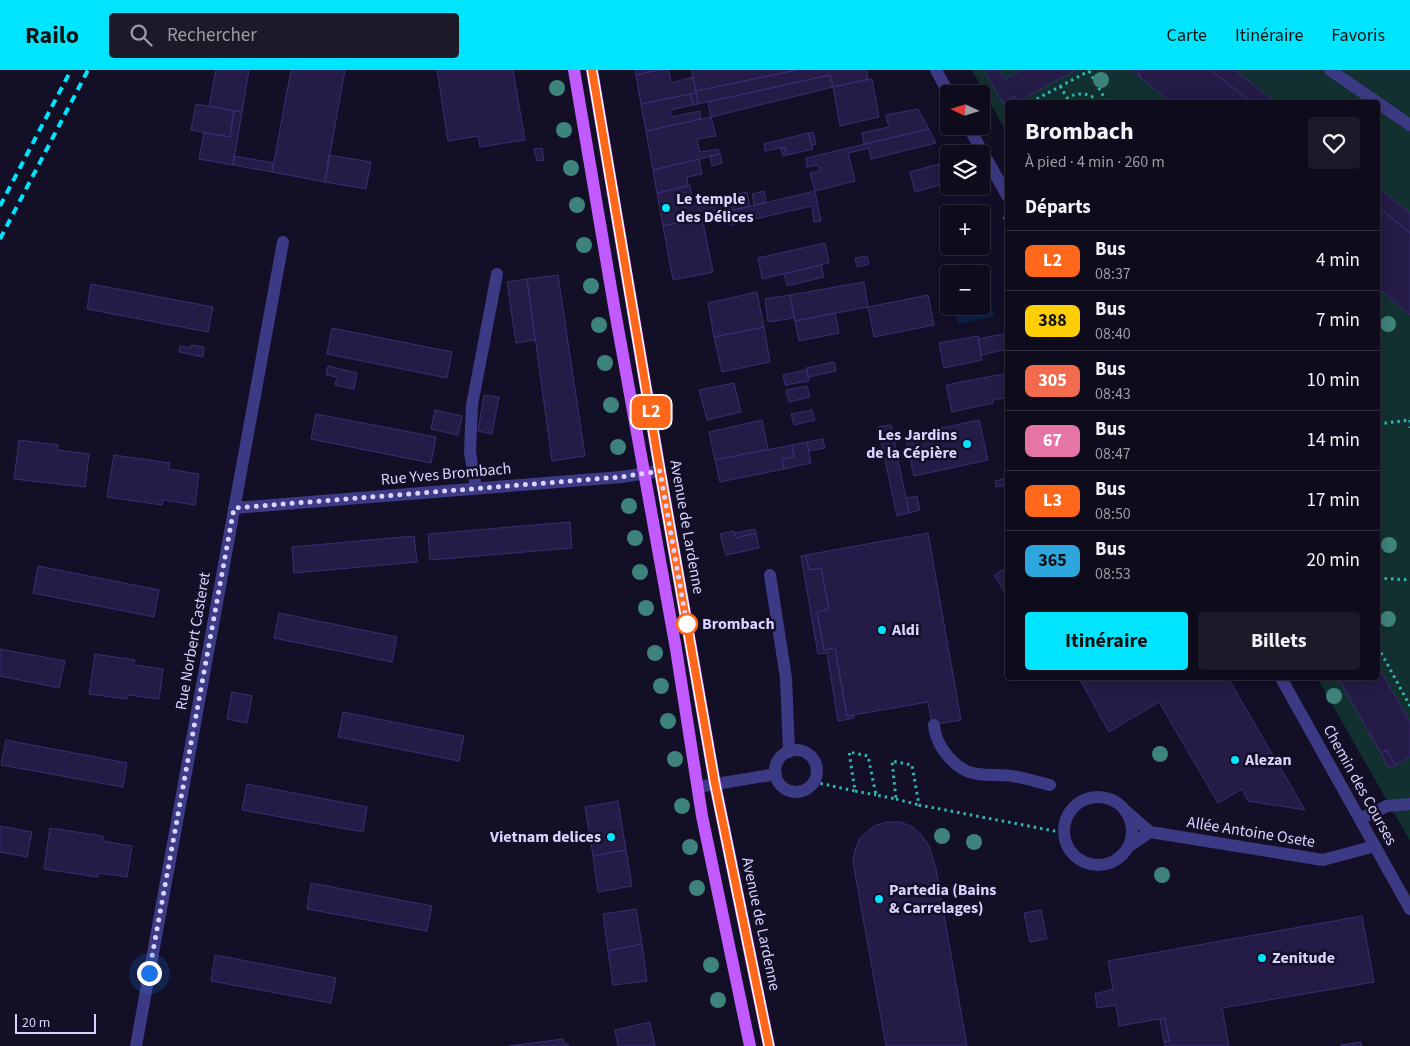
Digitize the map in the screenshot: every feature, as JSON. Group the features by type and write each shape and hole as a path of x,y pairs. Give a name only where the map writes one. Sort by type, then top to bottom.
{"main road":[{"name":"Avenue de Lardenne","path":"574,70 614,306 676,649 702,816 750,1046"},
{"name":"Avenue de Lardenne","path":"592,70 715,784 769,1046"}],"street":[{"path":"936,70 944,85"},
{"path":"1330,70 1373,100"},
{"path":"1380,105 1410,126"},
{"path":"973,135 1005,192"},
{"name":"Rue Norbert Casteret","path":"136,1046 283,242"},
{"path":"476,488 470,452 472,405 497,274"},
{"name":"Rue Yves Brombach","path":"234,508 644,474 660,471"},
{"path":"770,576 786,678 789,752"},
{"name":"Chemin des Courses","path":"1282,680 1410,909"},
{"path":"934,725 942,749 964,770 1050,784"},
{"path":"797,750 804,752 814,761 817,768 814,782 806,789 795,792 782,786 776,774 778,760 789,752 797,750"},
{"path":"698,787 776,774"},
{"path":"1125,810 1130,819 1132,838 1122,856 1113,862 1103,865 1083,861 1074,854 1067,844 1065,833 1065,824 1074,807 1091,798 1101,797 1110,799 1118,804 1125,810 1150,832 1128,847"},
{"path":"1360,819 1387,806 1410,804"},
{"name":"Allée Antoine Osete","path":"1150,832 1323,860 1376,846"}],"path":[{"path":"1034,100 1089,70 1106,100"},
{"path":"1060,86 1066,98 1081,93 1088,94 1096,100"},
{"path":"1380,424 1409,420 1410,428"},
{"path":"1380,578 1410,580"},
{"path":"1380,650 1410,706"},
{"path":"855,790 849,752 868,756 876,795"},
{"path":"896,799 892,761 912,765 919,804"},
{"path":"814,782 1065,833"}],"green space":[{"path":"972,70 1410,70 1410,841 1318,680 1380,680 1380,100 1005,100 1005,129 990,102 990,85 980,85"}],"water":[{"path":"990,301 994,316 958,324 956,315 990,315"}],"building":[{"path":"216,70 249,70 242,112 209,106"},
{"path":"291,70 345,70 325,182 272,172"},
{"path":"437,70 513,70 525,140 480,147 478,136 448,141"},
{"path":"635,70 659,70 636,75"},
{"path":"669,70 671,83 693,77 696,93 641,104 636,75"},
{"path":"691,70 797,70 696,91"},
{"path":"797,70 867,70 868,79 833,87 830,75 698,104 696,91"},
{"path":"984,70 999,70 1005,79 1022,70 1076,70 1021,100 1016,100 1014,96 1003,103"},
{"path":"1132,70 1138,70 1141,78"},
{"path":"1138,70 1211,70 1248,100 1168,100 1141,78"},
{"path":"1211,70 1235,70 1272,100 1248,100"},
{"path":"830,75 833,87 711,117 708,102"},
{"path":"872,79 879,117 840,126 833,87"},
{"path":"696,93 698,104 693,105 690,94"},
{"path":"690,94 693,105 670,110 671,117 700,111 701,119 646,131 641,104"},
{"path":"1014,96 1017,100 1008,100"},
{"path":"196,104 234,111 230,137 191,130"},
{"path":"918,109 929,129 864,144 862,133 889,127 886,115"},
{"path":"234,111 242,112 233,165 199,159 204,133 230,137"},
{"path":"711,117 716,136 697,139 700,152 718,149 720,154 653,170 646,131"},
{"path":"929,129 936,143 871,159 869,148 848,153 855,181 815,191 810,173 820,171 818,165 807,167 806,158"},
{"path":"813,132 816,144 812,145 808,133"},
{"path":"808,133 813,149 787,155 785,147 765,151 764,144"},
{"path":"785,147 787,155 783,156 781,148"},
{"path":"542,148 544,160 537,161 534,149"},
{"path":"720,154 722,163 712,166 710,156"},
{"path":"329,155 371,162 366,189 325,182"},
{"path":"234,156 274,163 272,172 233,165"},
{"path":"699,159 702,174 687,177 688,186 657,193 653,170"},
{"path":"939,164 940,185 915,192 910,172"},
{"path":"690,185 693,204 747,192 750,206 663,226 657,193"},
{"path":"1380,189 1410,213 1410,233 1380,209"},
{"path":"764,191 766,202 754,205 752,194"},
{"path":"815,191 821,221 814,222 812,206 729,225 727,212"},
{"path":"1380,209 1410,233 1410,315 1380,290"},
{"path":"702,217 713,272 673,280 663,226"},
{"path":"825,243 829,263 762,279 758,258"},
{"path":"867,256 869,264 857,267 855,258"},
{"path":"821,265 824,277 787,286 784,274"},
{"path":"558,275 585,456 552,461 527,279"},
{"path":"527,279 535,340 516,343 507,282"},
{"path":"864,282 868,307 795,321 790,295"},
{"path":"91,284 213,307 208,332 87,309"},
{"path":"757,292 764,327 714,337 708,303"},
{"path":"790,295 794,318 768,322 765,299"},
{"path":"928,295 934,325 874,337 868,307"},
{"path":"835,313 839,333 799,341 795,321"},
{"path":"764,327 770,362 722,372 714,337"},
{"path":"332,328 452,352 447,378 327,354"},
{"path":"1005,334 1005,350 981,355 978,339"},
{"path":"978,336 982,360 944,368 939,343"},
{"path":"191,345 204,347 203,357 179,352 180,346 191,348"},
{"path":"834,362 836,371 808,377 806,368"},
{"path":"328,366 357,373 354,389 335,385 337,377 326,375"},
{"path":"807,370 809,381 785,385 783,375"},
{"path":"1005,374 1005,398 993,400 993,403 952,412 946,385"},
{"path":"734,383 741,412 707,420 699,390"},
{"path":"807,386 810,397 789,402 786,390"},
{"path":"484,395 499,397 492,434 478,431"},
{"path":"435,410 462,416 458,435 431,429"},
{"path":"812,410 815,420 794,425 791,414"},
{"path":"316,414 436,437 431,463 311,439"},
{"path":"762,420 768,449 715,460 709,432"},
{"path":"979,420 988,460 914,476 905,436"},
{"path":"891,425 909,513 897,516 878,427"},
{"path":"823,439 825,448 809,451 807,442"},
{"path":"19,440 58,445 57,450 89,454 85,487 14,479"},
{"path":"807,442 811,463 784,469 782,459 794,457 792,445"},
{"path":"792,445 794,457 782,459 784,469 720,482 715,460"},
{"path":"114,455 170,463 168,469 199,474 195,505 163,500 162,505 107,497"},
{"path":"1005,478 1005,486 996,487 995,481"},
{"path":"917,496 920,510 909,513 906,498"},
{"path":"570,522 572,548 430,560 428,534"},
{"path":"755,529 756,533 736,538 735,533"},
{"path":"734,531 736,538 756,533 759,548 726,555 720,534"},
{"name":"Aldi","path":"928,533 961,720 932,725 928,702 847,716 835,648 824,650 817,612 829,609 821,568 809,570 806,555"},
{"path":"414,536 417,562 294,573 292,547"},
{"path":"806,555 809,570 821,568 829,609 817,612 824,650 835,648 847,716 854,715 854,718 838,721 827,653 818,654 801,556"},
{"path":"38,566 159,590 154,617 33,593"},
{"path":"1005,569 1005,593 994,575"},
{"path":"279,613 397,637 392,662 274,638"},
{"path":"0,649 65,661 59,688 0,676"},
{"path":"95,654 135,660 134,665 163,669 159,699 128,695 127,699 89,694"},
{"path":"1380,670 1410,722 1410,757 1395,765 1387,750 1381,753 1339,680 1380,680"},
{"name":"Alezan","path":"1080,680 1229,680 1305,810 1248,801 1242,789 1218,803 1159,702 1109,732"},
{"path":"232,692 252,696 247,723 227,719"},
{"path":"343,712 464,736 459,761 338,737"},
{"path":"6,740 127,763 123,787 1,765"},
{"path":"1387,750 1395,765 1389,768 1381,753"},
{"path":"247,784 367,807 363,832 242,810"},
{"path":"618,801 626,850 593,856 585,807"},
{"path":"887,822 900,822 911,826 920,833 929,846 936,869 967,1046 886,1046 853,862 860,838 874,826"},
{"path":"0,826 32,832 27,857 0,852"},
{"path":"50,828 103,836 103,841 132,846 127,877 99,873 98,877 44,869"},
{"path":"626,850 632,886 598,892 593,856"},
{"path":"311,883 432,906 427,931 307,909"},
{"path":"636,909 642,944 608,951 603,914"},
{"path":"1041,910 1047,939 1030,942 1024,913"},
{"path":"1362,916 1374,982 1222,1008 1229,1046 1165,1046 1164,1042 1169,1041 1165,1018 1119,1026 1116,1005 1097,1008 1095,994 1113,989 1108,961"},
{"path":"642,944 647,981 613,985 608,951"},
{"path":"215,955 336,978 331,1003 211,981"},
{"path":"1165,1018 1169,1041 1164,1042 1160,1019"},
{"path":"650,1022 655,1046 618,1046 615,1030"},
{"path":"563,1039 563,1042 569,1046 509,1046"},
{"path":"1361,1042 1362,1046 1341,1046 1341,1045"}],"railway":[{"path":"0,206 71,70"},
{"path":"0,239 88,70"}],"bus line":[{"name":"L2","path":"592,70 715,784 769,1046"}],"place":[{"name":"Le temple des Délices","path":"666,208"},
{"name":"Les Jardins de la Cépière","path":"967,444"},
{"name":"Brombach","path":"687,624"},
{"name":"Aldi","path":"882,630"},
{"name":"Alezan","path":"1235,760"},
{"name":"Vietnam delices","path":"611,837"},
{"name":"Partedia (Bains & Carrelages)","path":"879,899"},
{"name":"Zenitude","path":"1262,958"}],"route":[{"path":"149,973 234,508 620,477 660,471 688,631 687,624"}]}
